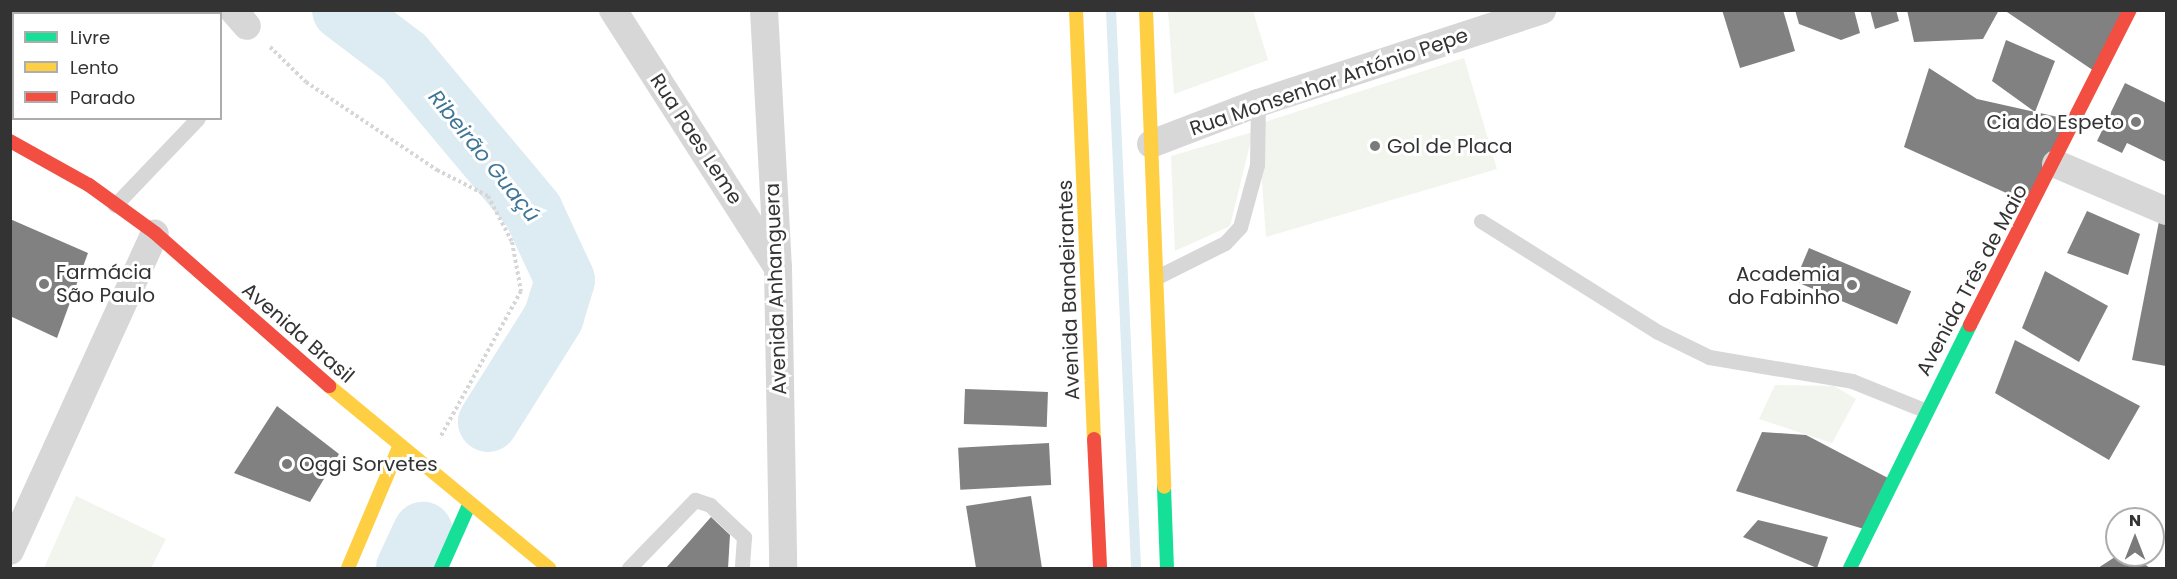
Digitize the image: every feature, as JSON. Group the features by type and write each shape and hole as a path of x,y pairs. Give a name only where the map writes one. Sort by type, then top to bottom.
{"street":[{"name":"Rua Paes Leme","path":"613,10 778,267"},
{"name":"Avenida Anhanguera","path":"764,10 778,267 783,568"},
{"name":"Avenida Bandeirantes","path":"1077,10 1100,568"},
{"path":"1146,10 1167,568"},
{"name":"Rua Monsenhor António Pepe","path":"1151,144 1258,103 1542,10"},
{"name":"Avenida Três de Maio","path":"1850,568 1924,410 2056,164 2130,10"},
{"name":"Avenida Brasil","path":"10,141 116,205 155,233 423,468 549,568"},
{"path":"2056,164 2166,211"},
{"path":"10,551 155,233"},
{"path":"348,568 399,447"},
{"path":"441,568 469,505"}],"lane":[{"path":"1157,277 1225,243 1240,227 1257,165 1258,103"},
{"path":"116,205 196,120"},
{"path":"1481,221 1658,332 1709,357 1852,381 1924,410"},
{"path":"629,568 695,500 710,505 744,537 742,568"}],"path":[{"path":"240,18 306,82 437,170 488,196 512,242 521,291 423,468"}],"shaded area":[{"path":"1168,11 1253,11 1268,60 1174,94"},
{"name":"Gol de Placa","path":"1464,58 1497,169 1266,237 1258,124"},
{"path":"1253,132 1230,226 1175,251 1171,156"},
{"path":"1775,385 1834,386 1856,399 1832,443 1759,419"},
{"path":"76,496 166,539 151,568 44,568"}],"building":[{"path":"1722,10 1783,10 1795,51 1740,68"},
{"path":"1795,10 1854,10 1860,33 1841,40 1799,24"},
{"path":"1870,10 1896,10 1899,21 1875,29"},
{"path":"1907,10 1999,10 1983,39 1914,42"},
{"path":"2004,10 2128,10 2097,73"},
{"path":"2006,40 2055,61 2035,112 1992,81"},
{"path":"1929,68 1977,99 2076,121 2033,205 1904,147"},
{"name":"Cia do Espeto","path":"2125,83 2166,103 2166,162 2127,143 2122,153 2097,141"},
{"path":"2087,211 2140,234 2128,275 2067,253"},
{"path":"2161,211 2166,213 2166,366 2132,360"},
{"name":"Farmácia São Paulo","path":"10,219 88,253 57,338 10,316"},
{"name":"Academia do Fabinho","path":"1809,248 1911,291 1897,325 1795,281"},
{"path":"2045,271 2108,306 2079,362 2022,328"},
{"path":"2015,340 2140,406 2109,460 1995,393"},
{"path":"965,389 1048,392 1047,427 964,424"},
{"name":"Oggi Sorvetes","path":"277,406 339,454 310,502 234,473"},
{"path":"1762,432 1806,435 1888,478 1864,529 1736,491"},
{"path":"1049,443 1051,485 960,490 958,448"},
{"path":"1031,496 1042,568 976,568 966,506"},
{"path":"711,517 730,535 728,568 666,568"},
{"path":"1758,520 1828,537 1817,568 1743,537"},
{"path":"2105,563 2105,567 2150,568 2098,568"}],"waterway":[{"name":"Ribeirão Guaçú","path":"342,10 404,57 533,211 565,280 554,317 488,422"},
{"path":"1111,10 1136,568"},
{"name":"Ribeirão Guaçú","path":"406,568 423,532"}],"traffic: fast":[{"path":"1850,568 1970,325"},
{"path":"1164,487 1167,568"},
{"path":"441,568 469,505"}],"traffic: slow":[{"path":"1076,10 1094,439"},
{"path":"1146,10 1164,487"},
{"path":"329,386 549,568"},
{"path":"348,568 399,447"}],"traffic: jam":[{"path":"1970,325 2130,10"},
{"path":"10,141 89,185 155,233 329,386"},
{"path":"1094,439 1100,568"}],"place":[{"name":"Cia do Espeto","path":"2136,122"},
{"name":"Gol de Placa","path":"1375,146"},
{"name":"Farmácia São Paulo","path":"44,284"},
{"name":"Academia do Fabinho","path":"1852,285"},
{"name":"Oggi Sorvetes","path":"287,464"}]}
